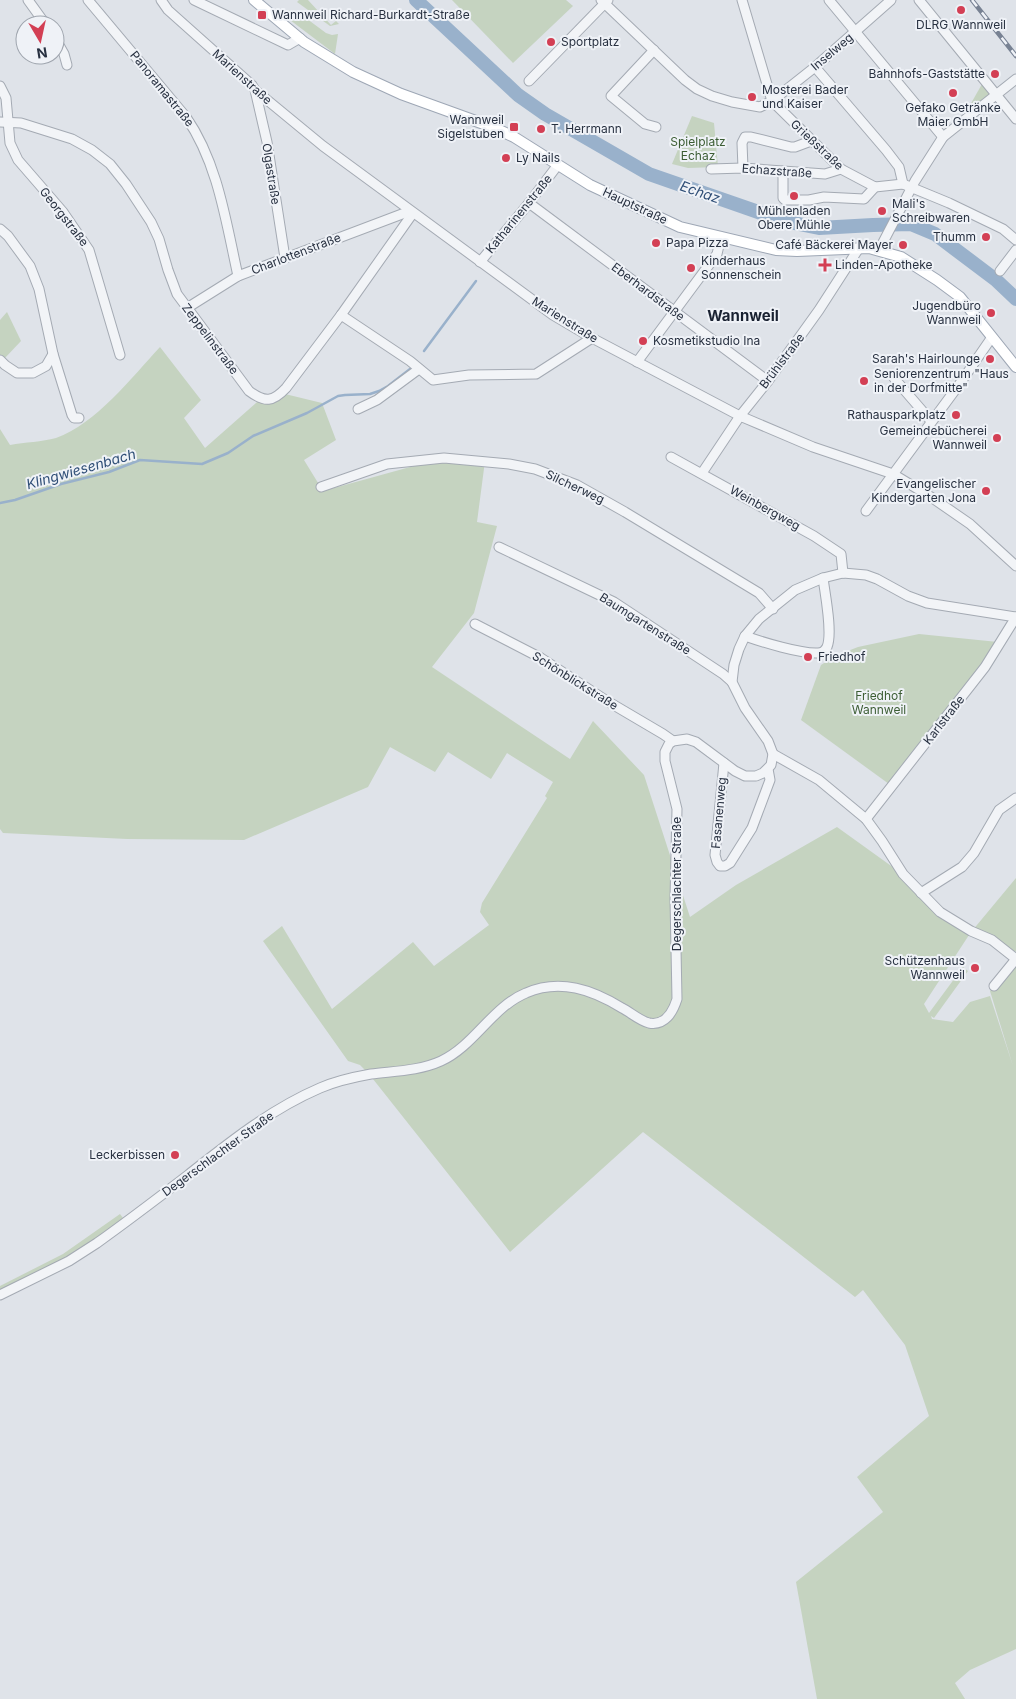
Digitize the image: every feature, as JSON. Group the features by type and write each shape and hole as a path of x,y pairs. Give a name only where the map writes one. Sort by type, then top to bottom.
{"main road":[{"name":"Hauptstraße","path":"254,0 300,38 335,62 361,76 402,94 495,128 514,137 557,166 590,185 680,227 787,251 859,248 879,250 911,263 950,289 970,308 1016,367"}],"street":[{"path":"28,0 39,15"},
{"name":"Panoramastraße","path":"88,0 197,132 212,167 238,276"},
{"name":"Marienstraße","path":"162,0 168,10 255,90 322,146 553,315 592,338 740,416 813,447 893,474 970,524 1016,566"},
{"path":"194,0 288,45 300,38"},
{"name":"Grießstraße","path":"742,0 772,101 841,169 876,187"},
{"path":"829,0 943,136"},
{"name":"Inselweg","path":"772,101 856,32 891,0"},
{"path":"919,0 1016,119"},
{"path":"529,81 604,1 685,80 697,89 732,102 760,107 772,101"},
{"path":"654,50 611,96 645,124 656,127"},
{"path":"65,58 67,65"},
{"path":"815,66 886,150 899,167 907,186"},
{"path":"879,250 896,216 907,186 943,136 1016,79"},
{"name":"Georgstraße","path":"0,86 6,98 4,122 10,143 18,160 63,212 90,250 120,355"},
{"name":"Olgastraße","path":"255,90 267,142 285,258"},
{"name":"Zeppelinstraße","path":"4,122 21,123 72,139 92,150 110,164 126,184 151,222 159,238 177,294 186,308 249,391 264,400 278,397 286,388 341,315 412,212"},
{"path":"743,168 742,143 745,137 791,147 811,141"},
{"name":"Katharinenstraße","path":"480,262 557,166"},
{"name":"Echazstraße","path":"711,169 743,168 825,174 841,169"},
{"path":"783,171 783,198 785,200 809,200 824,197 864,199 876,187 907,186 949,203 1003,229 1016,240"},
{"name":"Eberhardstraße","path":"529,203 768,381"},
{"name":"Charlottenstraße","path":"186,308 238,276 412,212"},
{"path":"0,229 8,236 30,266 38,289 53,354 72,415 74,418 79,418"},
{"path":"637,362 717,254 721,237"},
{"name":"Brühlstraße","path":"702,473 740,416 768,381 819,310 859,248"},
{"path":"1000,270 1016,250"},
{"path":"341,315 410,361 433,380 469,376 536,374 592,338"},
{"path":"866,511 992,337"},
{"path":"0,360 16,373 33,373 46,366 53,354"},
{"path":"358,409 377,400 419,369"},
{"path":"894,378 931,421"},
{"name":"Weinbergweg","path":"671,457 814,536 841,554 843,573"},
{"name":"Silcherweg","path":"321,487 386,464 444,458 509,464 535,470 577,485 625,512 759,594 773,609"},
{"name":"Baumgartenstraße","path":"499,547 614,602 732,682"},
{"path":"673,741 687,739 696,742 745,776 756,776 768,769 773,761 773,754 768,740 745,708 732,682 736,658 745,636 759,619 795,590 824,578 843,573 866,575 908,596 927,603 1016,617"},
{"path":"745,636 807,652 824,652 827,648 829,632 824,578"},
{"name":"Karlstraße","path":"866,819 984,668 1016,617"},
{"name":"Schönblickstraße","path":"475,624 541,658 673,741"},
{"name":"Degerschlachter Straße","path":"0,1295 69,1261 126,1222 266,1116 321,1087 369,1074 426,1066 442,1060 459,1049 510,1002 526,993 544,987 563,986 581,988 598,994 647,1023 661,1021 668,1017 674,1009 676,999 677,974 674,900 677,809 664,761 665,752 673,741"},
{"path":"773,754 819,780 866,819 903,874 940,912 971,931 992,940 1016,959 994,986"},
{"name":"Fasanenweg","path":"724,763 715,855 720,866 730,863 752,828 770,780 768,769"},
{"path":"921,893 962,867 974,853 1000,810 1016,798"}],"green space":[{"path":"299,0 308,0 331,25 336,21 339,24 330,26 297,2"},
{"path":"452,0 566,0 573,6 513,63"},
{"path":"289,10 295,10 326,33 338,34 335,54 290,20 287,15"},
{"path":"982,84 990,95 965,114"},
{"name":"Spielplatz Echaz","path":"692,116 714,123 718,167 688,168 672,164"},
{"path":"7,312 21,341 4,359 0,355 0,320"},
{"path":"160,347 201,400 184,418 205,448 265,395 285,394 322,403 336,440 304,460 323,491 421,464 485,461 477,522 497,526 474,613 432,667 570,759 593,721 644,775 690,917 736,885 837,827 901,873 966,928 969,935 924,1004 929,1013 963,967 968,971 934,1018 931,1016 932,1019 953,1022 970,1002 990,996 1013,1066 990,991 1016,959 1016,1649 970,1670 955,1683 965,1699 817,1699 796,1582 883,1512 857,1477 929,1416 905,1345 863,1290 855,1297 643,1132 510,1252 369,1074 360,1065 348,1061 263,941 282,926 332,1009 413,942 434,966 489,925 480,912 482,903 547,798 545,796 553,782 507,753 491,779 448,752 435,772 390,747 368,787 244,840 127,839 3,833 0,829 0,429 10,445 56,438 71,431 99,411"},
{"name":"Friedhof Wannweil","path":"919,634 998,642 987,660 889,784 801,720 821,665 835,656 858,647"},
{"path":"1016,878 1016,951 1015,952 972,931"},
{"path":"120,1214 126,1222 97,1243 0,1295 0,1286 63,1254"}],"waterway":[{"name":"Echaz","path":"416,0 518,95 545,114 649,174 784,221 819,228 911,224 935,234 996,280 1016,299"},
{"path":"424,351 476,281"},
{"name":"Klingwiesenbach","path":"0,503 15,500 61,484 109,472 140,460 202,464 228,453 253,436 307,413 338,396 370,394 379,391 410,369"}],"railway":[{"path":"972,0 1016,56"}],"place":[{"name":"DLRG Wannweil","path":"961,10"},
{"name":"Wannweil Richard-Burkardt-Straße","path":"262,15"},
{"name":"Sportplatz","path":"551,42"},
{"name":"Bahnhofs-Gaststätte","path":"995,74"},
{"name":"Gefako Getränke Maier GmbH","path":"953,93"},
{"name":"Mosterei Bader und Kaiser","path":"752,97"},
{"name":"Wannweil Sigelstuben","path":"514,127"},
{"name":"T. Herrmann","path":"541,129"},
{"name":"Ly Nails","path":"506,158"},
{"name":"Mühlenladen Obere Mühle","path":"794,196"},
{"name":"Mali's Schreibwaren","path":"882,211"},
{"name":"Thumm","path":"986,237"},
{"name":"Papa Pizza","path":"656,243"},
{"name":"Café Bäckerei Mayer","path":"903,245"},
{"name":"Linden-Apotheke","path":"825,265"},
{"name":"Kinderhaus Sonnenschein","path":"691,268"},
{"name":"Jugendbüro Wannweil","path":"991,313"},
{"name":"Kosmetikstudio Ina","path":"643,341"},
{"name":"Sarah's Hairlounge","path":"990,359"},
{"name":"Seniorenzentrum \"Haus in der Dorfmitte\"","path":"864,381"},
{"name":"Rathausparkplatz","path":"956,415"},
{"name":"Gemeindebücherei Wannweil","path":"997,438"},
{"name":"Evangelischer Kindergarten Jona","path":"986,491"},
{"name":"Friedhof","path":"808,657"},
{"name":"Schützenhaus Wannweil","path":"975,968"},
{"name":"Leckerbissen","path":"175,1155"}],"district":[{"name":"Wannweil","path":"743,316"}]}
